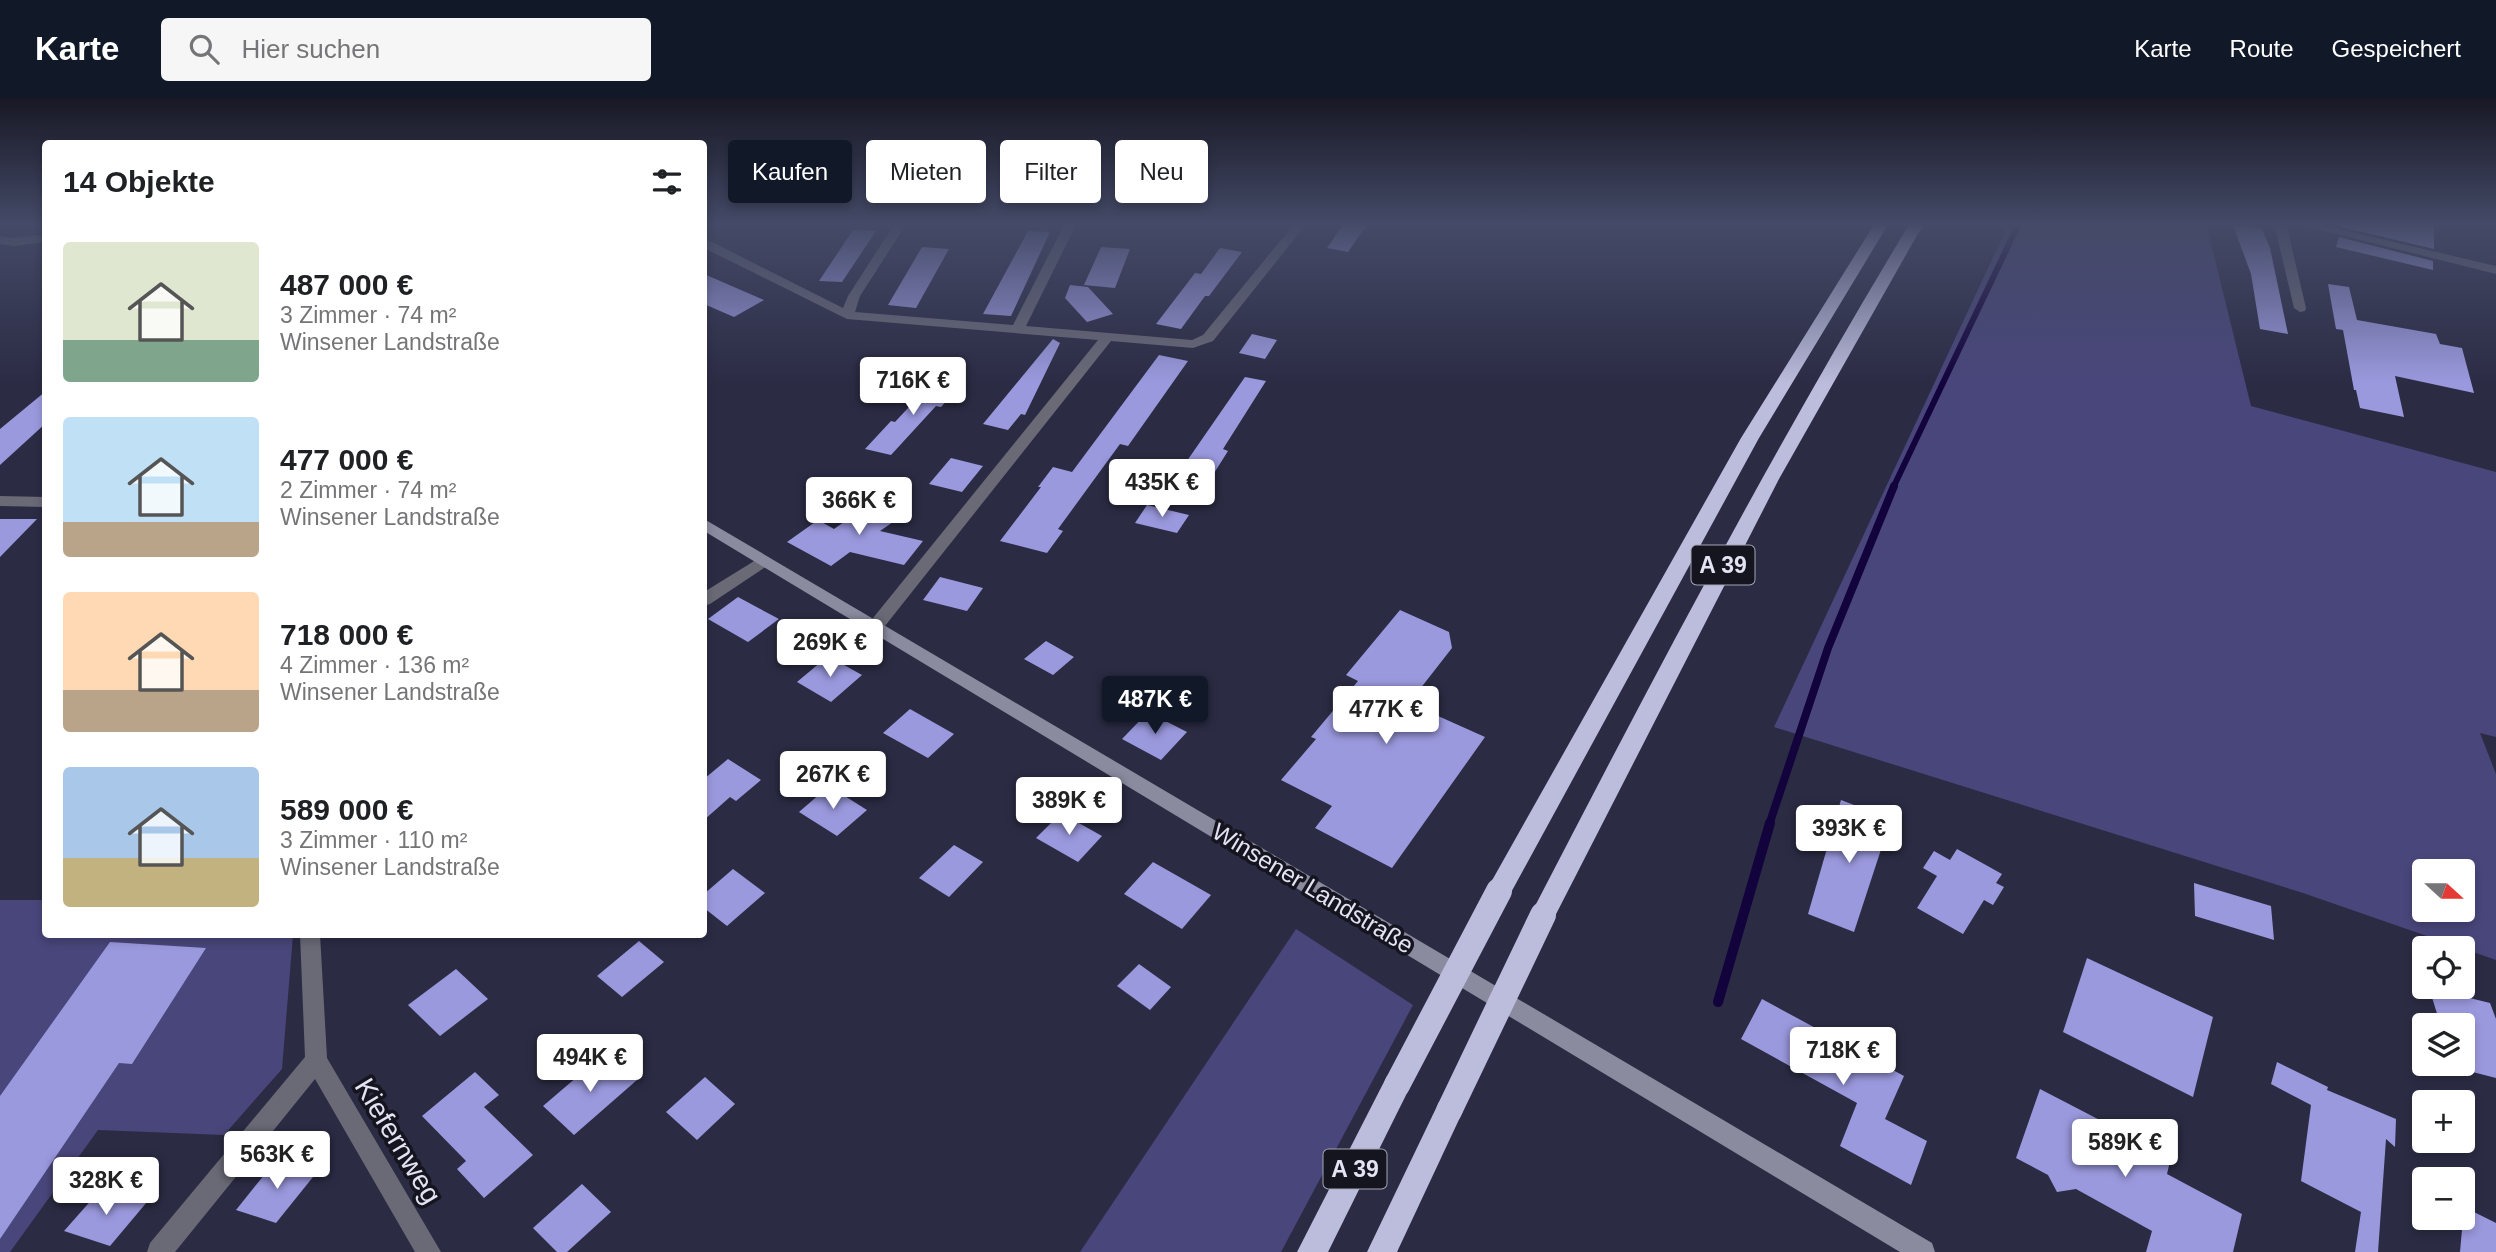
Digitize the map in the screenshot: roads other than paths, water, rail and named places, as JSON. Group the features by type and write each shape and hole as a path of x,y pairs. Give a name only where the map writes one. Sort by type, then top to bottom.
{"highway":[{"name":"A 39","path":"1312,1252 1499,891 1750,438 1849,277"},
{"name":"A 39","path":"1382,1252 1543,915 1681,643 1789,441 1885,277"}],"main road":[{"name":"Winsener Landstraße","path":"707,526 1923,1252"}],"street":[{"path":"771,277 847,315 1193,344 1208,338 1257,277"},
{"path":"847,315 854,296 866,277"},
{"path":"1017,330 1044,277"},
{"path":"2293,277 2300,308"},
{"path":"875,626 1107,338"},
{"path":"0,501 42,502"},
{"path":"707,598 764,560"},
{"path":"159,1252 316,1060 310,938"},
{"name":"Kiefernweg","path":"316,1060 429,1252"}],"waterway":[{"path":"1893,488 1993,277"},
{"path":"1769,825 1828,648 1894,486"},
{"path":"1718,1002 1770,823"}]}
